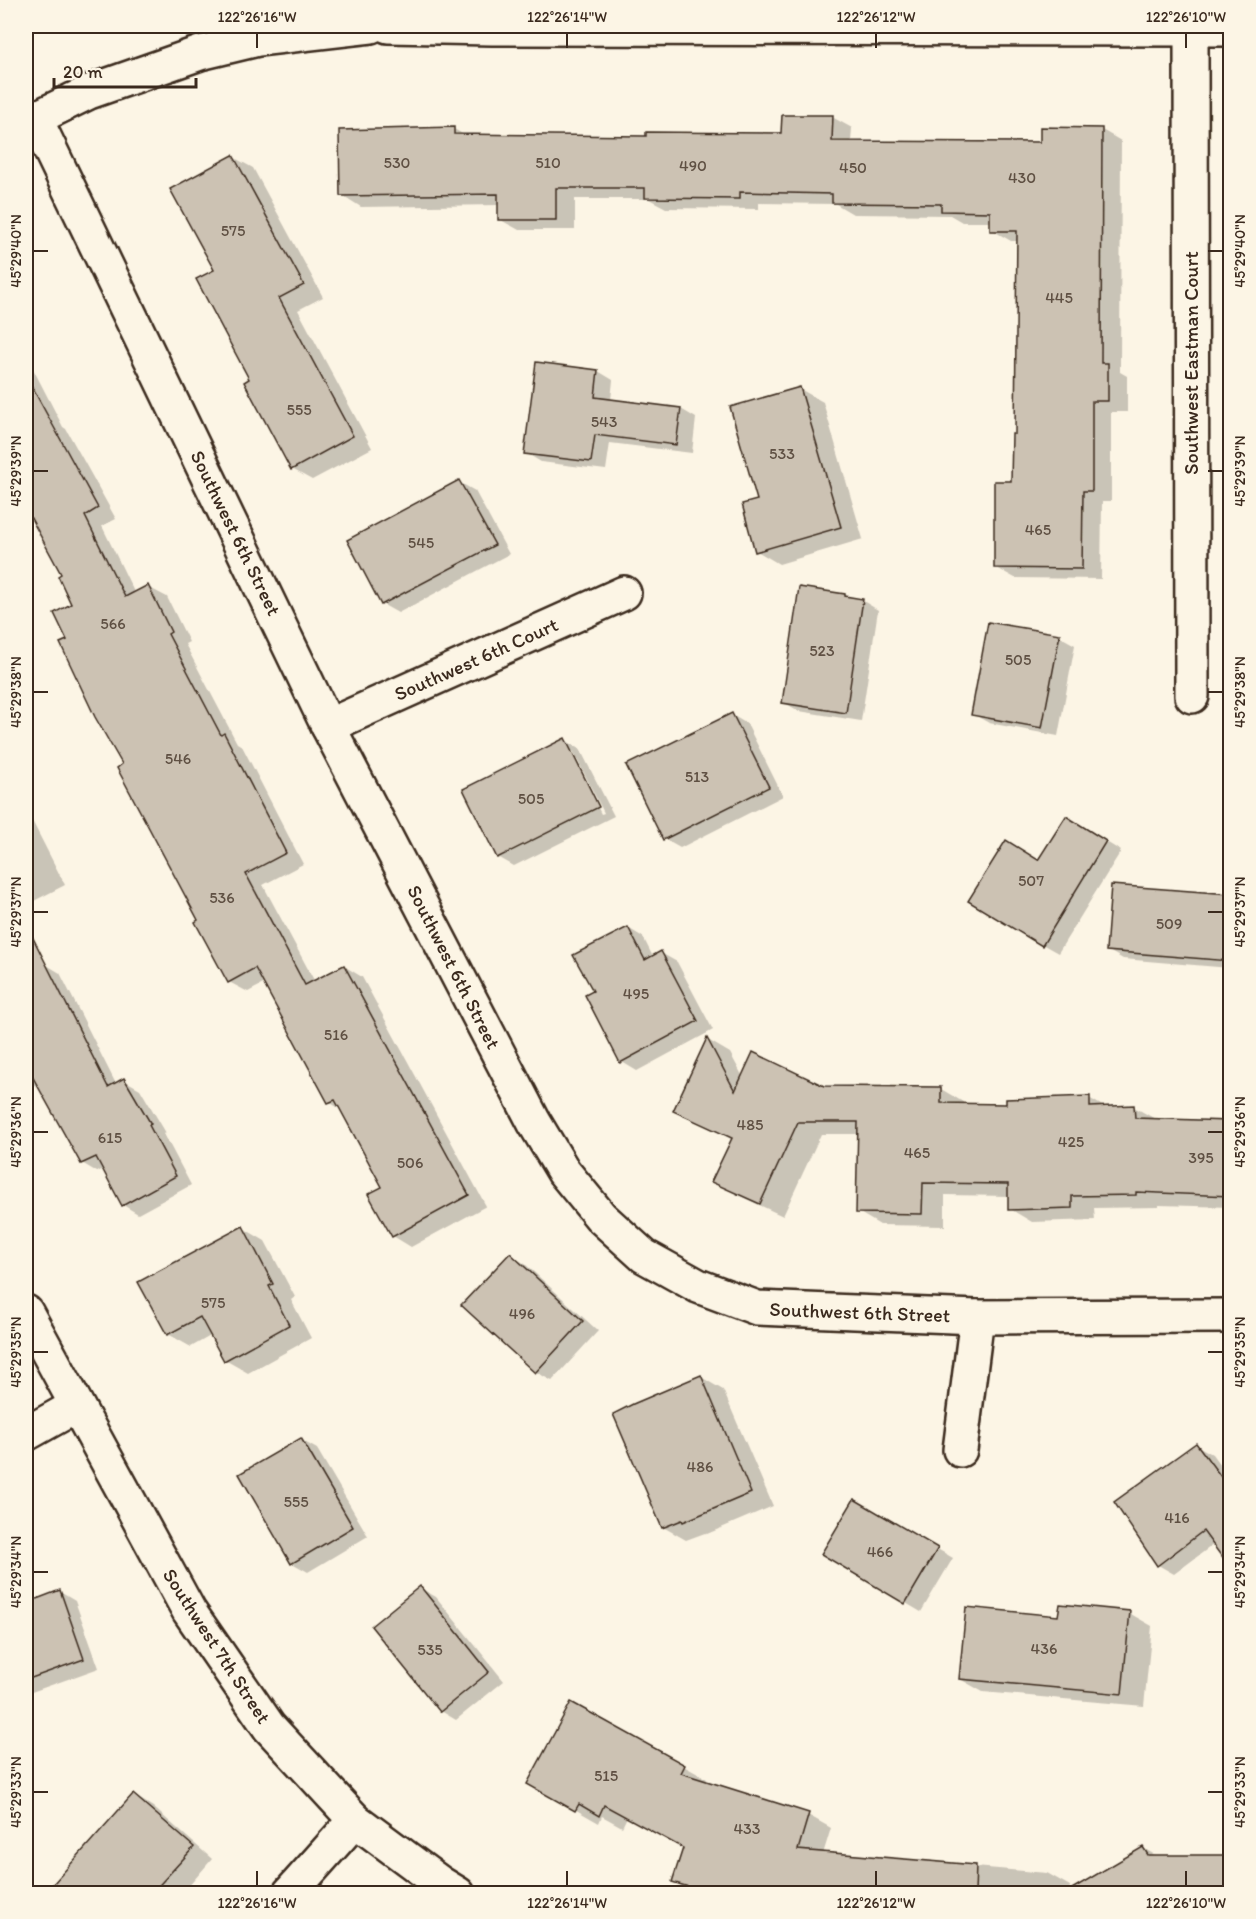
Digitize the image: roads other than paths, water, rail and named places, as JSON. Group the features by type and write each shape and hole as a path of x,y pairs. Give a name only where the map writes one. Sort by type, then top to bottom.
{"street":[{"path":"30,121 89,93 200,53 258,39 371,26"},
{"path":"388,26 1230,29"},
{"name":"Southwest Eastman Court","path":"1191,30 1192,696"},
{"name":"Southwest 6th Street","path":"30,121 328,726 534,1122 564,1172 601,1217 644,1256 699,1286 757,1308 977,1317 1230,1316"},
{"name":"Southwest 6th Court","path":"328,726 624,593"},
{"name":"Southwest 7th Street","path":"26,1312 75,1406 189,1611 269,1727 355,1820 458,1893"},
{"path":"960,1450 977,1317"},
{"path":"26,1434 75,1406"},
{"path":"289,1893 355,1820"}]}
